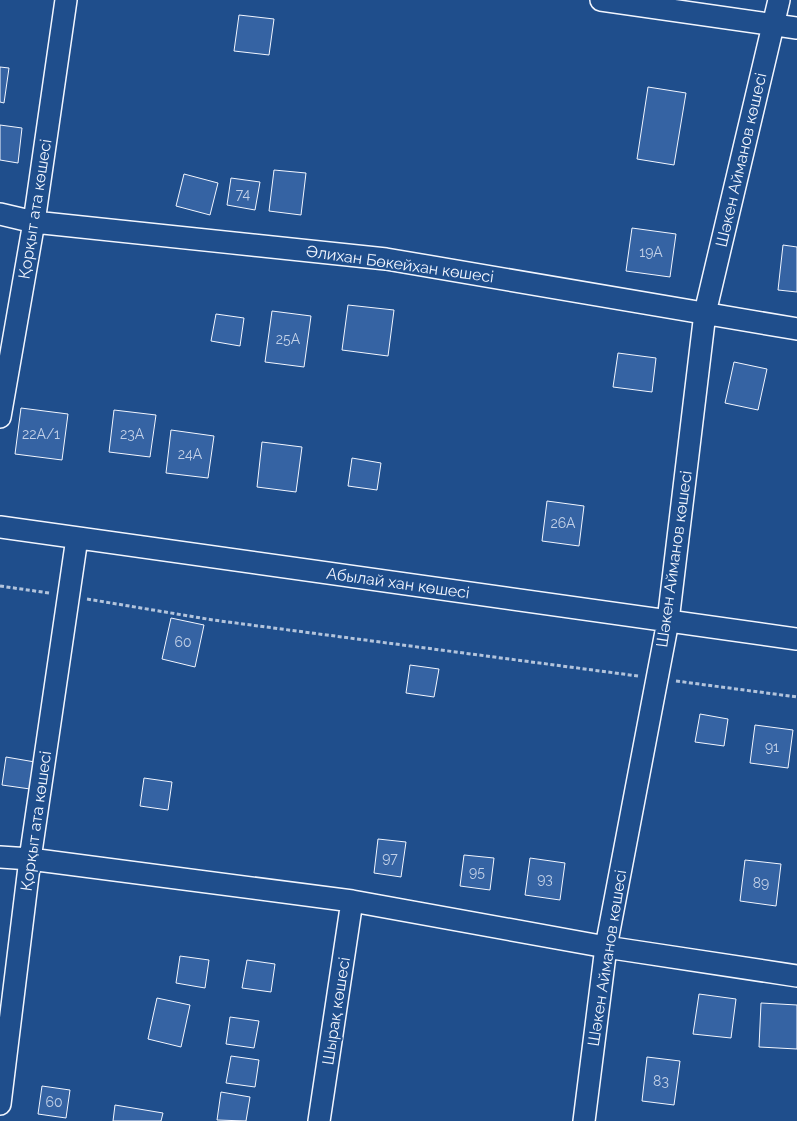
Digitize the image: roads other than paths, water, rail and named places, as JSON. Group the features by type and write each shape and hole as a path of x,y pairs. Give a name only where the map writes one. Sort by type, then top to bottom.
{"street":[{"name":"Қорқыт ата көшесі","path":"0,417 34,222 66,0"},
{"path":"601,0 797,28"},
{"name":"Шәкен Айманов көшесі","path":"584,1121 606,947 668,621 706,313 779,0"},
{"name":"Әлихан Бөкейхан көшесі","path":"0,214 34,222 386,259 797,329"},
{"name":"Абылай хан көшесі","path":"0,527 797,640"},
{"name":"Қорқыт ата көшесі","path":"0,1104 30,859 77,538"},
{"path":"0,857 30,859 352,901 606,947 797,976"},
{"name":"Шырақ көшесі","path":"320,1121 352,901"}]}
